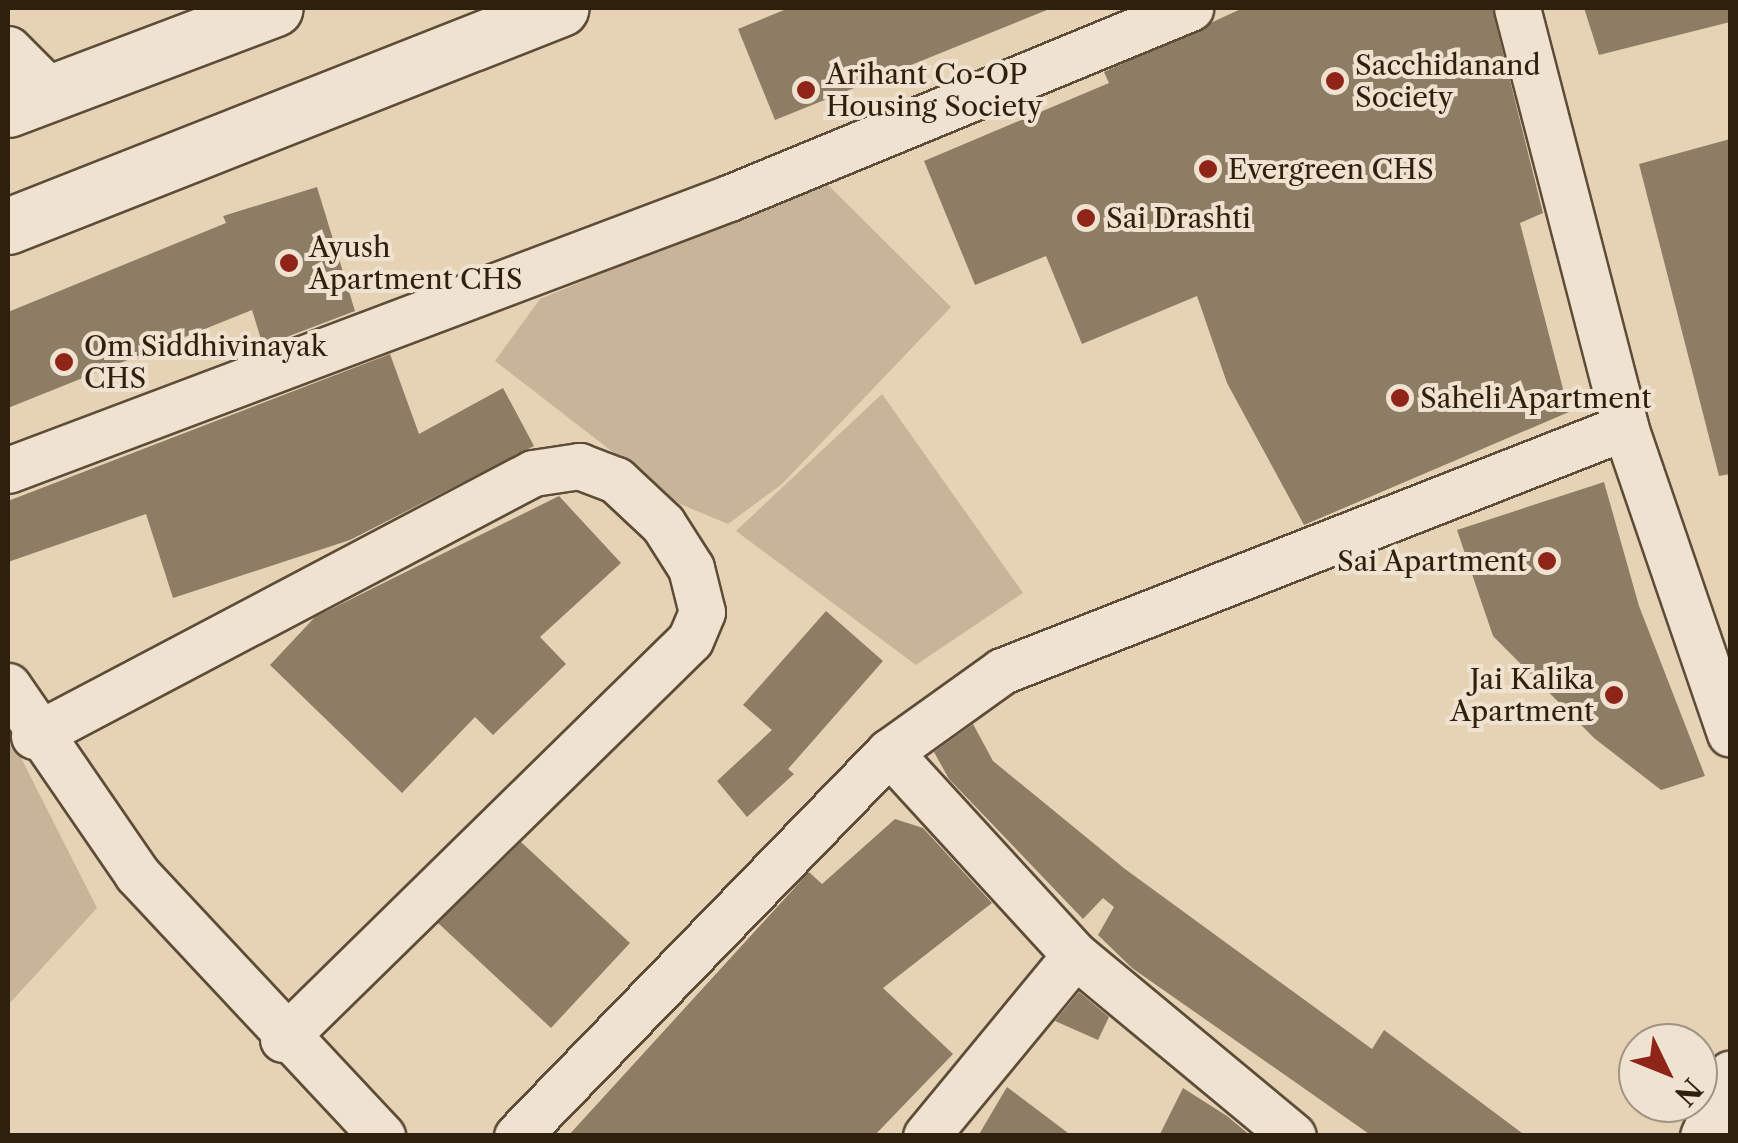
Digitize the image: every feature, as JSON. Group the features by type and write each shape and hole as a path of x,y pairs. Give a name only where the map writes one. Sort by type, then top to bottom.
{"street":[{"path":"8,49 29,100 275,8"},
{"path":"8,226 561,8"},
{"path":"8,470 729,198 1190,8"},
{"path":"1517,8 1625,428 1730,733"},
{"path":"517,1136 889,752 1002,671 1625,428"},
{"path":"34,736 534,473 579,466 616,480 662,524 698,597 690,640 283,1040"},
{"path":"8,686 34,736 137,874 283,1040 382,1136"},
{"path":"889,752 1075,956 1292,1136"},
{"path":"926,1136 1075,956"},
{"path":"1704,1136 1730,1074"}],"shaded area":[{"path":"824,181 951,307 782,484 728,524 680,504 495,361 540,299"},
{"path":"882,394 1023,593 916,665 736,531"},
{"path":"8,732 97,908 8,1005"}],"building":[{"name":"Arihant Co-OP Housing Society","path":"789,8 1047,10 775,120 738,29"},
{"path":"1243,8 1492,8 1543,213 1520,223 1569,412 1304,525 1227,383 1197,296 1082,344 1046,256 975,285 924,161 1109,83 1104,72"},
{"path":"1584,8 1730,8 1730,22 1599,55"},
{"path":"1730,139 1730,474 1719,476 1639,164"},
{"path":"317,187 355,311 263,346 252,310 8,408 8,312 226,223 223,216"},
{"path":"390,354 419,434 503,388 534,446 350,540 173,598 146,514 8,562 8,501"},
{"path":"1604,482 1639,606 1705,776 1661,790 1594,738 1493,636 1457,530"},
{"path":"559,496 621,563 540,637 566,664 493,735 475,717 402,793 270,665 315,617"},
{"path":"826,611 883,661 788,769 794,774 747,817 717,781 772,730 743,705"},
{"path":"973,724 993,761 1125,869 1372,1049 1384,1030 1526,1136 1372,1136 1132,968 1098,935 1114,907 1103,898 1083,919 949,779 934,752"},
{"path":"895,819 923,828 992,903 883,988 953,1054 874,1136 568,1136 809,872 822,884"},
{"path":"521,842 630,943 551,1028 438,923"},
{"path":"1079,992 1109,1017 1098,1040 1055,1021"},
{"path":"1007,1087 1072,1136 978,1136"},
{"path":"1183,1088 1227,1116 1251,1136 1159,1136"}],"place":[{"name":"Sacchidanand Society","path":"1335,81"},
{"name":"Arihant Co-OP Housing Society","path":"806,90"},
{"name":"Evergreen CHS","path":"1208,169"},
{"name":"Sai Drashti","path":"1086,218"},
{"name":"Ayush Apartment CHS","path":"289,263"},
{"name":"Om Siddhivinayak CHS","path":"64,362"},
{"name":"Saheli Apartment","path":"1400,398"},
{"name":"Sai Apartment","path":"1547,561"},
{"name":"Jai Kalika Apartment","path":"1614,695"}]}
